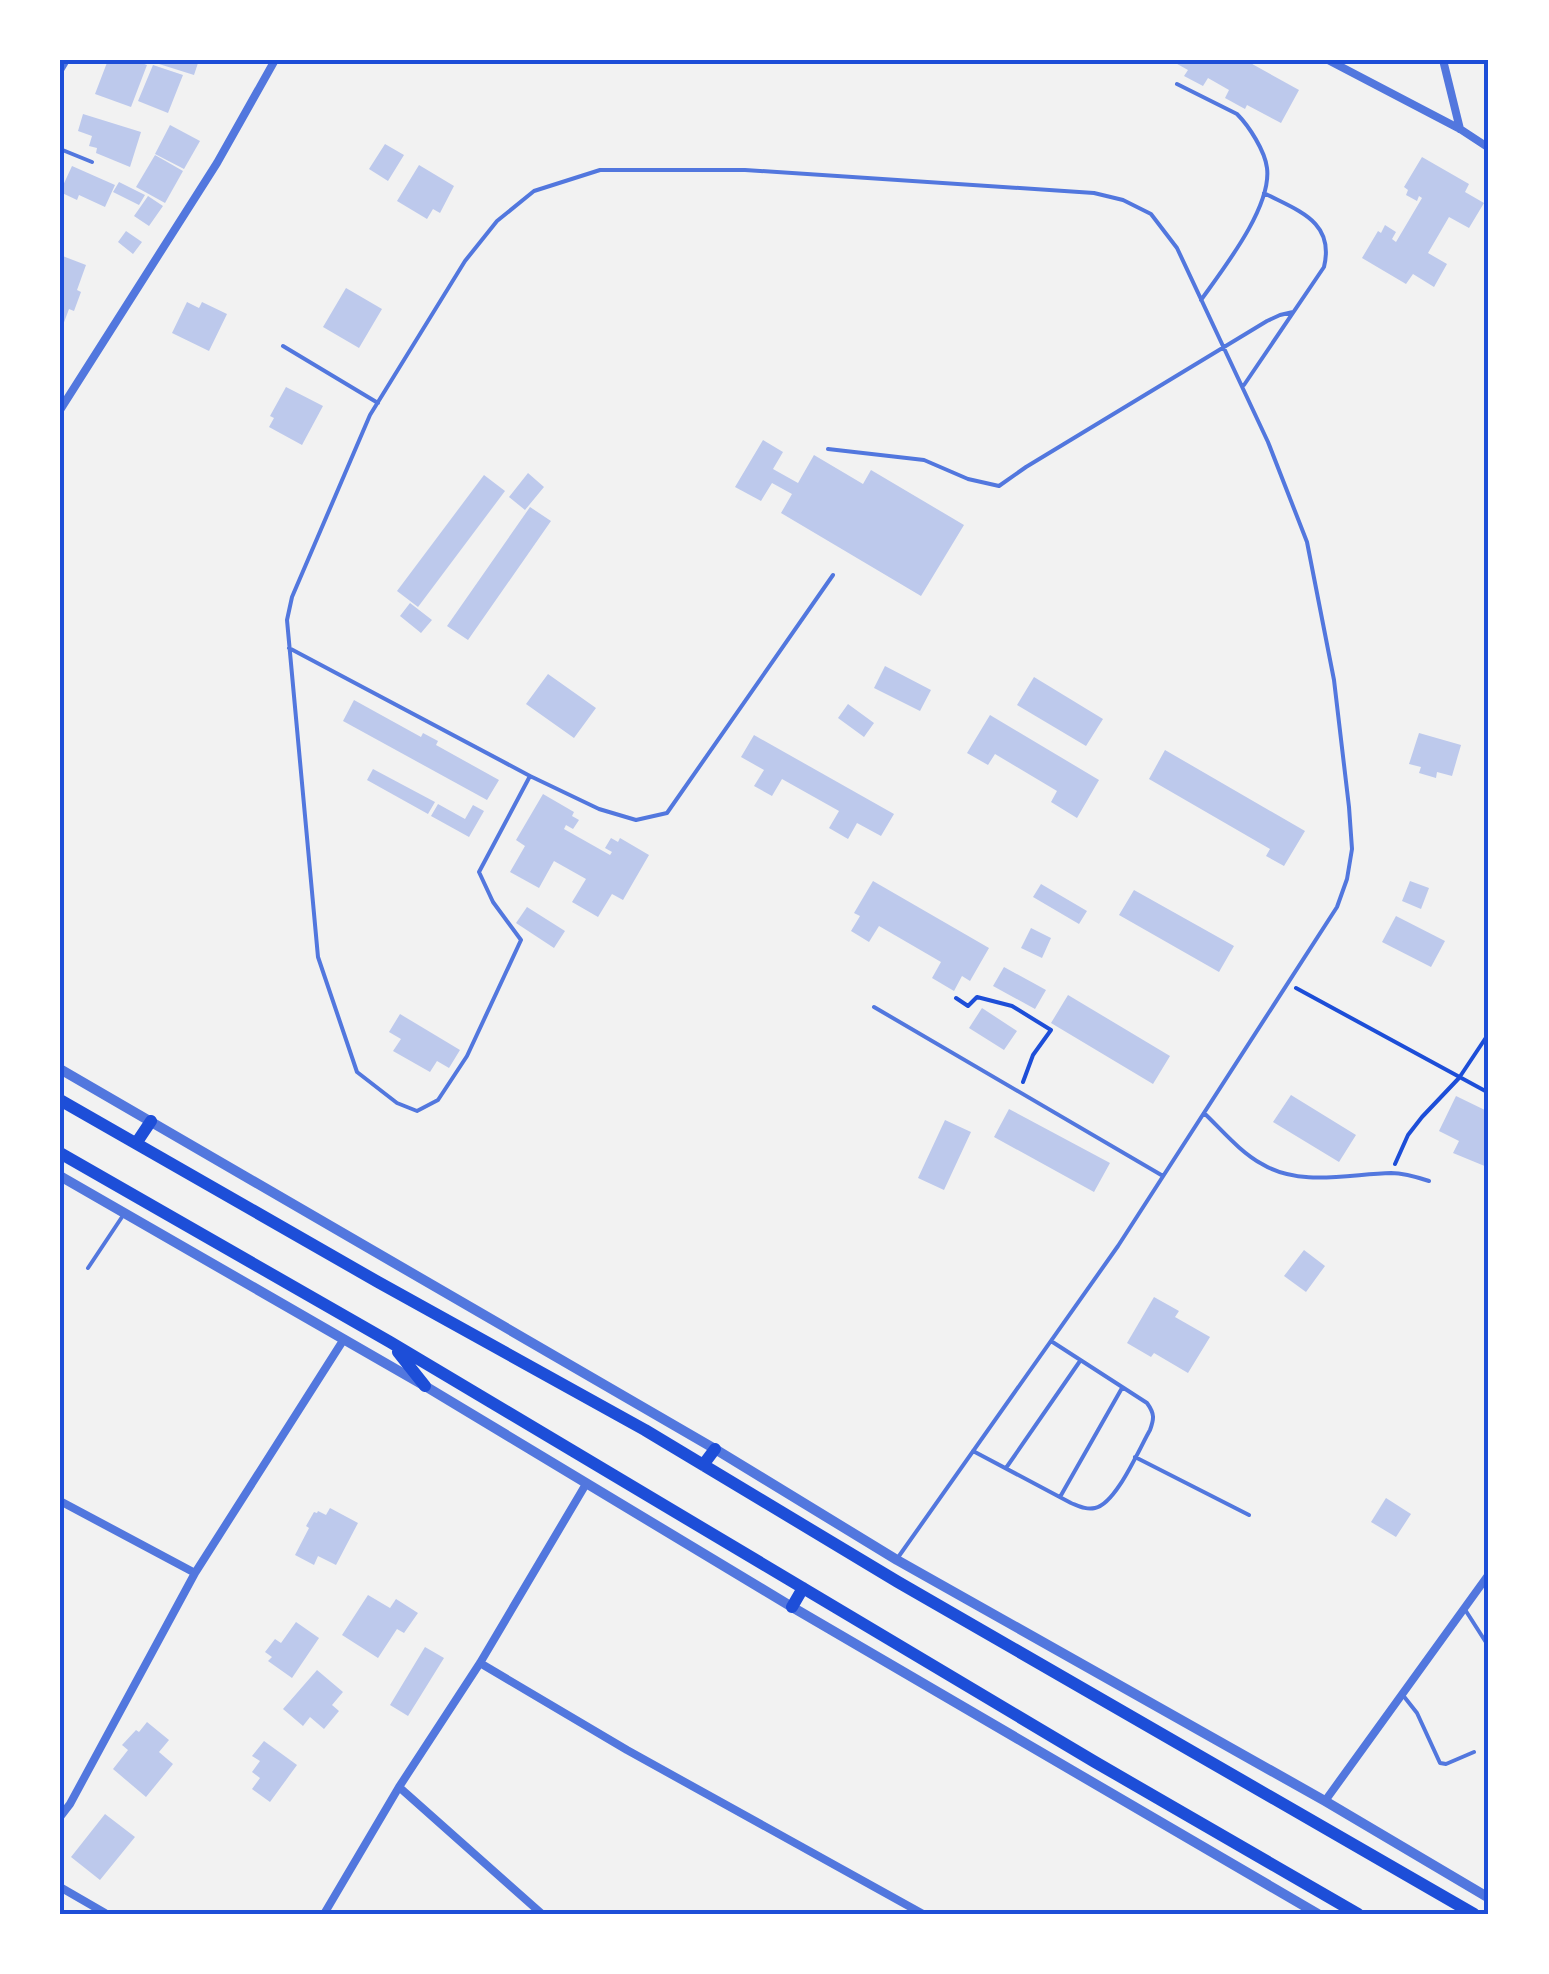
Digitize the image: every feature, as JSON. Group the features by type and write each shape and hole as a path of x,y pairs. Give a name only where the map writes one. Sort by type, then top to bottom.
{"main road":[{"path":"60,1100 644,1430 898,1582 1474,1914"},
{"path":"136,1142 151,1121"},
{"path":"60,1153 390,1342 1358,1914"},
{"path":"390,1342 426,1386"},
{"path":"703,1465 715,1449"},
{"path":"792,1607 803,1588"}],"street":[{"path":"60,70 66,60"},
{"path":"60,410 217,163 274,60"},
{"path":"1328,60 1489,148"},
{"path":"1443,60 1460,129"},
{"path":"60,1069 715,1449 897,1560 1489,1898"},
{"path":"60,1176 426,1386 792,1607 1318,1914"},
{"path":"60,1817 195,1574 344,1339"},
{"path":"324,1914 586,1484"},
{"path":"60,1500 195,1574"},
{"path":"1325,1801 1489,1574"},
{"path":"480,1663 627,1750 923,1914"},
{"path":"400,1787 542,1914"},
{"path":"60,1886 105,1914"}],"lane":[{"path":"1176,84 1244,120 1267,165 1264,192 1252,224 1202,300"},
{"path":"60,149 92,162"},
{"path":"530,776 479,872 492,902 520,940 467,1056 438,1100 417,1111 396,1103 357,1072 318,957 287,620 292,596 370,415 465,261 498,222 534,191 600,170 745,170 1094,192 1150,214 1177,248 1202,300 1268,442 1307,542 1334,680 1352,848 1348,879 1337,908 1118,1246 897,1560"},
{"path":"1242,387 1324,267 1328,252 1321,230 1310,218 1264,192"},
{"path":"828,450 924,460 968,479 999,486 1267,321 1294,312"},
{"path":"284,346 378,403"},
{"path":"289,648 530,776 599,809 636,820 667,813 833,575"},
{"path":"874,1007 1163,1176"},
{"path":"1204,1113 1248,1154 1272,1169 1341,1178 1392,1173 1429,1181"},
{"path":"88,1268 124,1213"},
{"path":"973,1452 1086,1508 1103,1505 1113,1496 1150,1430 1154,1412 1050,1341"},
{"path":"1006,1468 1080,1360"},
{"path":"1060,1497 1122,1387"},
{"path":"1135,1458 1249,1515"},
{"path":"1464,1608 1489,1647"},
{"path":"1402,1694 1416,1713 1440,1763 1474,1752"}],"path":[{"path":"1288,983 1489,1093"},
{"path":"956,998 968,1006 978,998 1012,1006 1052,1030 1034,1055 1022,1082"},
{"path":"1392,1173 1408,1136 1459,1078 1489,1033"}],"building":[{"path":"108,60 134,60 147,65 131,107 95,94"},
{"path":"161,60 199,60 194,75 159,64"},
{"path":"1170,60 1245,60 1299,90 1281,123 1225,98 1229,90 1208,78 1203,86 1184,76 1188,70"},
{"path":"153,65 183,75 168,113 138,101"},
{"path":"83,114 141,132 130,167 96,153 97,148 89,146 92,136 78,131"},
{"path":"170,125 200,141 184,169 155,154"},
{"path":"385,144 404,155 388,181 369,169"},
{"path":"155,155 183,171 165,203 136,187"},
{"path":"1422,157 1469,184 1465,192 1484,203 1469,228 1449,217 1428,253 1447,264 1434,287 1413,274 1406,284 1362,258 1385,225 1396,232 1392,239 1396,242 1422,198 1419,196 1417,201 1406,195 1408,190 1404,187"},
{"path":"419,165 454,186 440,213 433,209 427,219 397,201"},
{"path":"72,166 115,185 105,207 79,195 77,200 60,192"},
{"path":"119,182 145,195 139,205 113,192"},
{"path":"148,196 163,206 149,226 134,216"},
{"path":"126,231 142,242 133,254 118,242"},
{"path":"60,255 86,265 74,311 69,309 63,325 60,323"},
{"path":"346,288 382,309 359,348 323,327"},
{"path":"187,302 199,308 202,302 227,314 209,351 172,333"},
{"path":"286,387 323,406 302,445 269,427 274,418 270,416"},
{"path":"763,440 783,452 773,469 798,483 814,455 863,484 871,470 964,525 921,596 781,513 792,494 772,483 761,501 735,487"},
{"path":"528,473 544,487 525,510 509,497"},
{"path":"484,475 505,491 418,607 397,591"},
{"path":"530,507 551,521 468,640 447,626"},
{"path":"410,603 432,620 421,633 400,616"},
{"path":"885,666 931,690 920,711 874,688"},
{"path":"548,674 596,708 574,738 526,704"},
{"path":"1034,677 1103,719 1086,746 1017,705"},
{"path":"354,700 421,737 423,733 438,741 436,745 499,780 487,800 343,721"},
{"path":"848,704 874,723 864,737 838,718"},
{"path":"990,715 1099,780 1077,818 1051,802 1057,791 995,754 988,765 967,753"},
{"path":"1419,733 1461,745 1452,776 1437,772 1436,778 1419,773 1421,767 1409,764"},
{"path":"754,735 894,814 881,836 857,823 848,839 829,828 839,811 782,779 772,796 754,786 764,770 741,757"},
{"path":"1165,750 1305,831 1284,866 1266,856 1270,849 1149,779"},
{"path":"373,769 435,802 428,814 367,780"},
{"path":"543,794 574,812 572,816 579,820 573,829 566,825 564,829 610,855 612,852 605,848 611,838 618,842 620,838 649,855 623,900 612,894 598,917 572,902 586,879 554,861 539,888 510,872 525,846 516,840"},
{"path":"438,804 465,819 473,805 484,811 469,837 431,816"},
{"path":"873,881 989,948 970,981 962,976 954,991 932,978 941,962 879,926 869,942 851,931 860,916 854,913"},
{"path":"1410,881 1429,888 1421,909 1402,901"},
{"path":"1041,884 1087,911 1079,924 1033,897"},
{"path":"1134,890 1234,946 1219,972 1119,915"},
{"path":"527,907 565,931 554,948 516,923"},
{"path":"1396,916 1445,941 1431,967 1382,942"},
{"path":"1031,928 1051,938 1042,958 1021,948"},
{"path":"1004,967 1046,990 1035,1009 993,986"},
{"path":"1068,995 1170,1056 1153,1084 1051,1023"},
{"path":"982,1008 1017,1031 1004,1050 969,1028"},
{"path":"400,1014 460,1050 449,1068 437,1061 430,1072 393,1051 401,1039 389,1032"},
{"path":"1291,1095 1356,1135 1339,1162 1273,1122"},
{"path":"1456,1096 1489,1112 1487,1167 1453,1153 1459,1141 1439,1131"},
{"path":"1009,1109 1110,1163 1094,1192 994,1137"},
{"path":"945,1120 971,1132 944,1190 918,1178"},
{"path":"1304,1250 1325,1266 1306,1292 1284,1276"},
{"path":"1154,1297 1179,1311 1175,1317 1210,1337 1188,1373 1127,1343"},
{"path":"1386,1498 1411,1514 1396,1537 1371,1522"},
{"path":"330,1508 358,1523 336,1565 318,1556 314,1565 295,1555 314,1512 326,1515"},
{"path":"368,1595 390,1608 396,1599 418,1613 404,1633 397,1629 378,1658 342,1635"},
{"path":"296,1622 319,1638 292,1678 268,1661 272,1657 265,1652 275,1639 281,1643"},
{"path":"425,1647 444,1658 408,1716 390,1705"},
{"path":"317,1670 343,1692 332,1705 339,1711 324,1729 310,1717 303,1726 283,1709"},
{"path":"147,1722 169,1740 159,1752 173,1764 146,1797 113,1769 128,1750 122,1745"},
{"path":"264,1741 297,1765 270,1802 252,1789 260,1778 252,1772 260,1761 252,1756"},
{"path":"105,1814 135,1837 100,1880 71,1857"}]}
